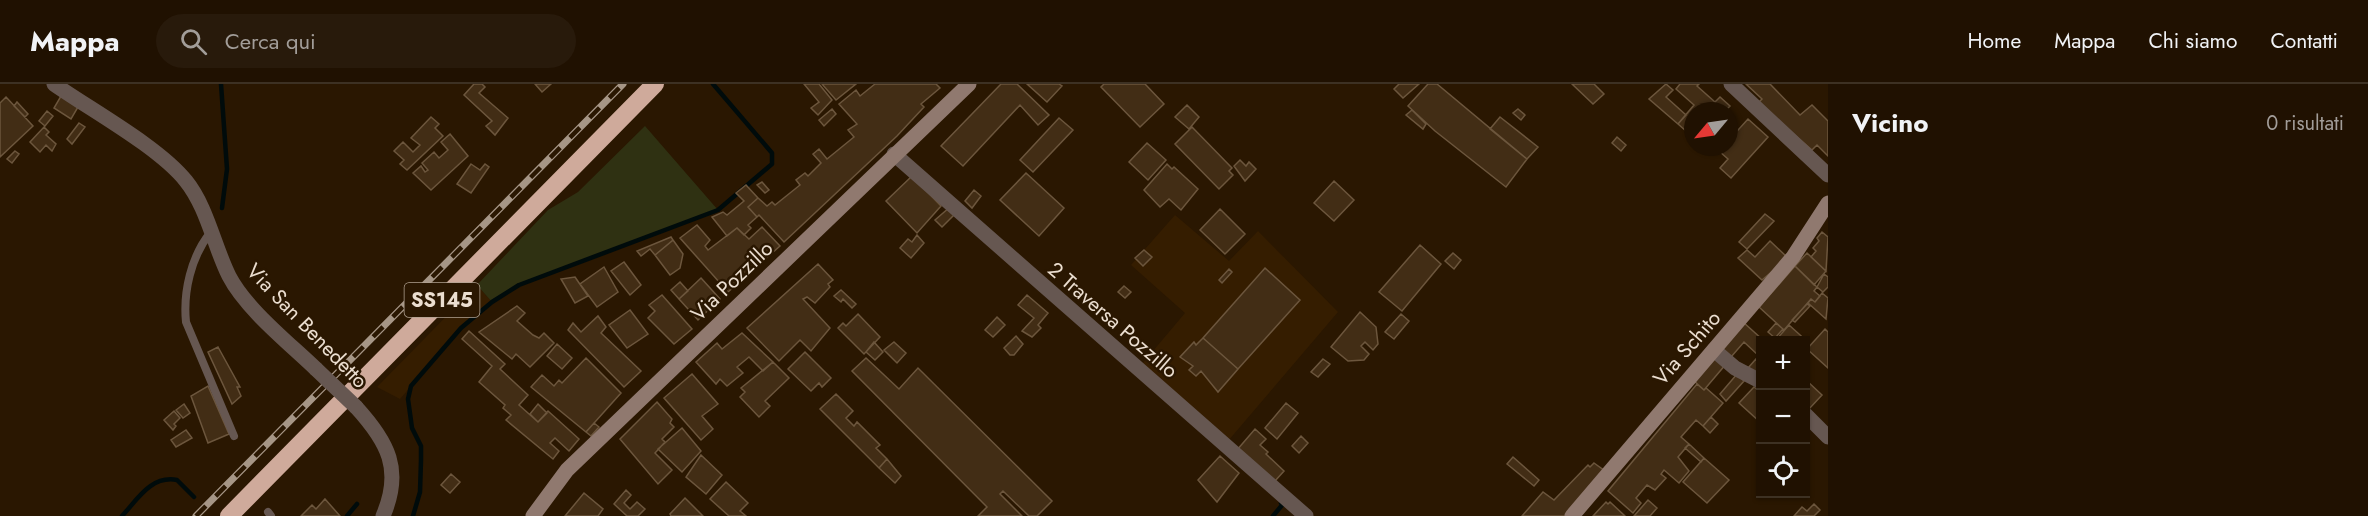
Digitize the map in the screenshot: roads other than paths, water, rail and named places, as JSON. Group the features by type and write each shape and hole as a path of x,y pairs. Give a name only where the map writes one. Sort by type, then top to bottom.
{"highway":[{"name":"SS145","path":"229,516 655,84"}],"main road":[{"name":"Via Pozzillo","path":"533,516 567,470 969,84"},
{"name":"Via Schito","path":"1572,516 1793,257 1828,203"}],"street":[{"name":"Via San Benedetto","path":"54,84 176,171 195,195 230,279 242,295 356,408 381,437 391,464 391,494 382,516"},
{"path":"1731,84 1828,175"},
{"name":"2 Traversa Pozzillo","path":"894,154 1306,516"},
{"path":"1714,350 1735,368 1756,378"},
{"path":"1810,419 1828,437"}],"lane":[{"path":"210,233 202,243 190,277 184,304 186,322 234,436"}],"waterway":[{"path":"221,84 227,169 222,208"},
{"path":"413,516 420,492 421,446 412,428 408,399 411,386 461,328 492,302 519,285 718,210 772,164 772,153 713,84"},
{"path":"122,516 145,490 160,481 177,480 194,497"},
{"path":"1273,516 1283,504 1281,503"},
{"path":"347,516 357,504"}],"railway":[{"path":"196,516 623,84"}]}
